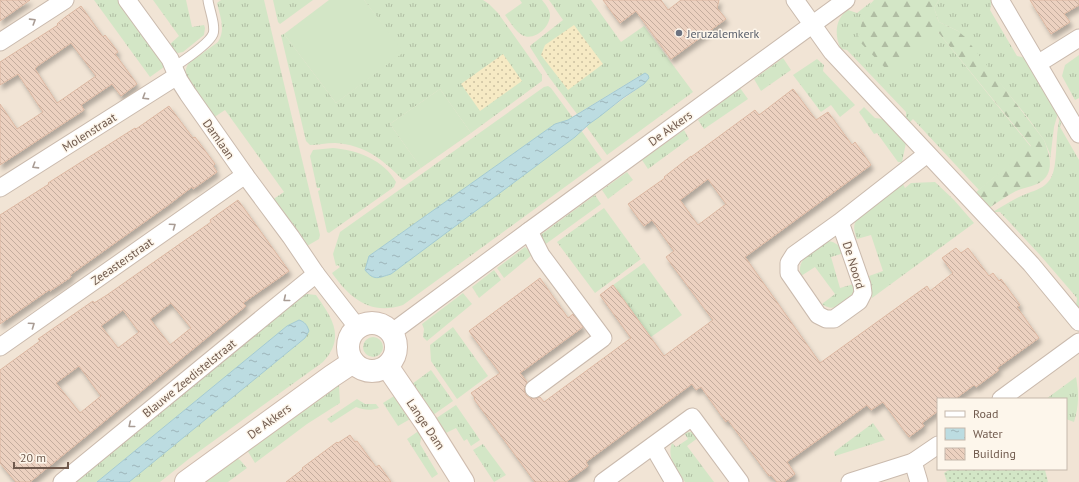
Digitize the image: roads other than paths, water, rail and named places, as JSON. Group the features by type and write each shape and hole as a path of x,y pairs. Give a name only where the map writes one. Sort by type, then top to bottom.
{"street":[{"path":"0,42 65,0"},
{"name":"Damlaan","path":"127,0 167,54 188,94 244,175 291,237 316,274"},
{"path":"795,0 832,52 1031,264 1079,322"},
{"name":"De Akkers","path":"391,333 846,0"},
{"path":"1000,0 1039,63 1079,134"},
{"path":"1039,63 1079,38"},
{"name":"Molenstraat","path":"0,188 176,72"},
{"name":"De Noord","path":"840,222 862,285 863,293 859,300 834,318 826,319 818,315 789,273 788,263 794,255 840,222 927,154"},
{"name":"Zeeasterstraat","path":"0,347 244,175"},
{"path":"528,232 541,255 603,338 534,389"},
{"path":"316,274 358,328"},
{"name":"Blauwe Zeedistelstraat","path":"62,482 316,274"},
{"path":"369,324 376,324 387,329 391,333 394,339 396,351 391,362 387,366 381,370 369,371 353,362 350,356 349,344 350,338 358,328 369,324"},
{"path":"1002,398 1079,342"},
{"name":"De Akkers","path":"186,482 327,379 353,362"},
{"name":"Lange Dam","path":"387,366 426,423 463,482"},
{"path":"602,482 692,417 740,482"},
{"path":"653,446 674,482"},
{"path":"850,482 913,462 937,446"},
{"path":"913,462 919,482"}],"lane":[{"path":"176,72 208,42 213,34 208,0"}],"water":[{"path":"645,73 649,78 644,84 623,98 589,124 575,137 391,274 376,278 371,276 365,270 369,256 555,124 568,120"},
{"path":"299,320 306,324 309,331 305,338 129,482 97,482 287,326"}],"place":[{"name":"Jeruzalemkerk","path":"679,33"}]}
